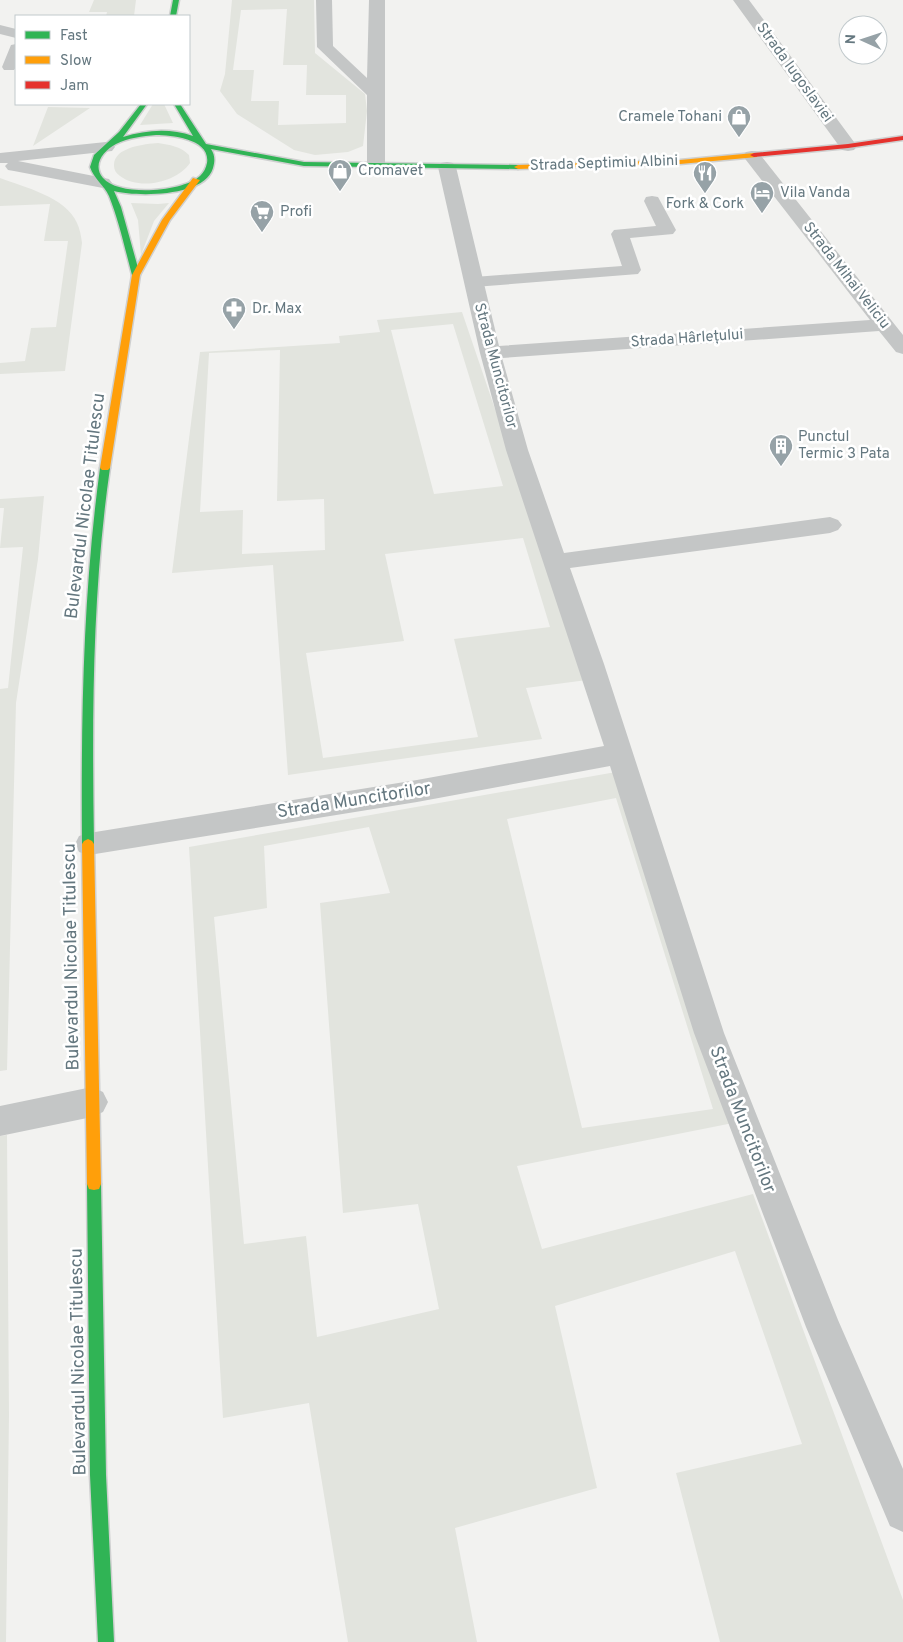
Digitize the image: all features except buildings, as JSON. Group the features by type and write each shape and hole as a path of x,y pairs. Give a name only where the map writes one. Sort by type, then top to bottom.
{"main road":[{"path":"173,15 176,0"},
{"path":"109,145 143,105"},
{"path":"178,105 202,144"},
{"name":"Strada Septimiu Albini","path":"109,145 140,134 163,133 184,136 202,144 304,164"},
{"name":"Strada Septimiu Albini","path":"269,168 304,164 447,167 596,166 752,156 903,138"},
{"name":"Bulevardul Nicolae Titulescu","path":"106,1642 98,1475 86,696 93,565 104,472 136,275 166,220 211,161 211,156 202,144"},
{"name":"Bulevardul Nicolae Titulescu","path":"109,145 98,155 93,164 96,176 105,184 116,207 136,275"},
{"path":"105,184 123,191 152,193 172,190 199,178 218,174"}],"street":[{"path":"324,0 325,47 375,94"},
{"path":"376,166 375,94 378,0"},
{"name":"Strada Iugoslaviei","path":"741,0 848,146"},
{"path":"0,158 109,145"},
{"name":"Strada Mihai Veliciu","path":"752,156 903,348"},
{"path":"0,164 105,184"},
{"name":"Strada Muncitorilor","path":"447,167 490,353 518,450 591,664 709,1033 823,1327 895,1475 903,1513"},
{"name":"Strada Hârlețului","path":"490,353 884,325"},
{"path":"556,562 830,525"},
{"name":"Strada Muncitorilor","path":"89,844 417,791 619,754"},
{"path":"0,1122 92,1102"}],"lane":[{"path":"0,29 15,34"},
{"path":"8,67 15,50"},
{"path":"474,282 632,270 620,234 667,230 652,201"}],"shaded area":[{"path":"94,0 136,0 134,15 106,15 107,12 89,12"},
{"path":"232,0 314,0 315,53 365,94 367,111 363,146 348,152 315,155 294,150 237,114 220,91 225,74","holes":["287,9 283,65 307,65 306,95 346,95 346,123 278,125 279,101 251,101 254,70 233,70 241,10"]},
{"path":"152,105 164,105 173,123 140,125"},
{"path":"48,107 90,108 33,146"},
{"path":"158,143 175,146 182,150 189,155 190,163 176,175 158,182 148,183 128,181 114,169 115,160 124,151 138,146"},
{"path":"0,178 32,189 64,206 72,214 79,228 82,243 65,371 0,374 0,363 25,361 31,328 56,327 68,241 44,241 50,204 0,206"},
{"path":"131,203 169,203 154,221 141,255 138,220"},
{"path":"462,312 587,680 526,688 542,739 288,775 273,565 172,573 200,352 340,343 339,336 380,332 377,320","holes":["453,324 503,486 434,494 391,330","280,350 277,501 324,499 325,550 242,554 243,510 200,512 209,353","523,538 550,627 454,639 478,737 323,758 306,653 404,641 385,554"]},
{"path":"44,496 38,559 16,703 7,1070 0,1071 0,689 8,688 23,547 0,548 4,508 0,508 0,499"},
{"path":"616,772 738,1122 517,1166 542,1249 753,1194 903,1600 903,1642 720,1642 676,1473 802,1444 735,1251 555,1306 597,1488 455,1528 477,1642 348,1642 309,1403 223,1418 189,847","holes":["616,798 713,1109 582,1128 507,819","369,827 390,893 320,903 343,1213 418,1204 439,1309 317,1337 306,1236 244,1244 214,917 267,908 264,846"]},
{"path":"7,1135 9,1415 6,1642 0,1642 0,1136"}],"traffic: fast":[{"path":"173,15 176,0"},
{"path":"112,143 122,134 143,105"},
{"path":"178,105 200,142"},
{"path":"156,132 168,132 190,137 202,144 210,153 209,170 202,178 191,185 177,189 147,192 114,189 101,181 94,167 97,157 112,143 133,136 156,132"},
{"path":"205,146 304,164 518,167"},
{"path":"108,186 117,207 136,275"},
{"path":"88,844 87,703 90,609 98,515 105,468"},
{"path":"94,1184 98,1475 106,1642"}],"traffic: slow":[{"path":"518,167 680,162 754,155"},
{"path":"105,468 136,275 166,220 196,180"},
{"path":"88,844 94,1184"}],"traffic: jam":[{"path":"754,155 848,146 903,138"}],"place":[{"name":"Cramele Tohani","path":"739,138"},
{"name":"Cromavet","path":"340,192"},
{"name":"Fork & Cork","path":"705,194"},
{"name":"Vila Vanda","path":"762,214"},
{"name":"Profi","path":"262,233"},
{"name":"Dr. Max","path":"234,330"},
{"name":"Punctul Termic 3 Pata","path":"781,467"}]}
